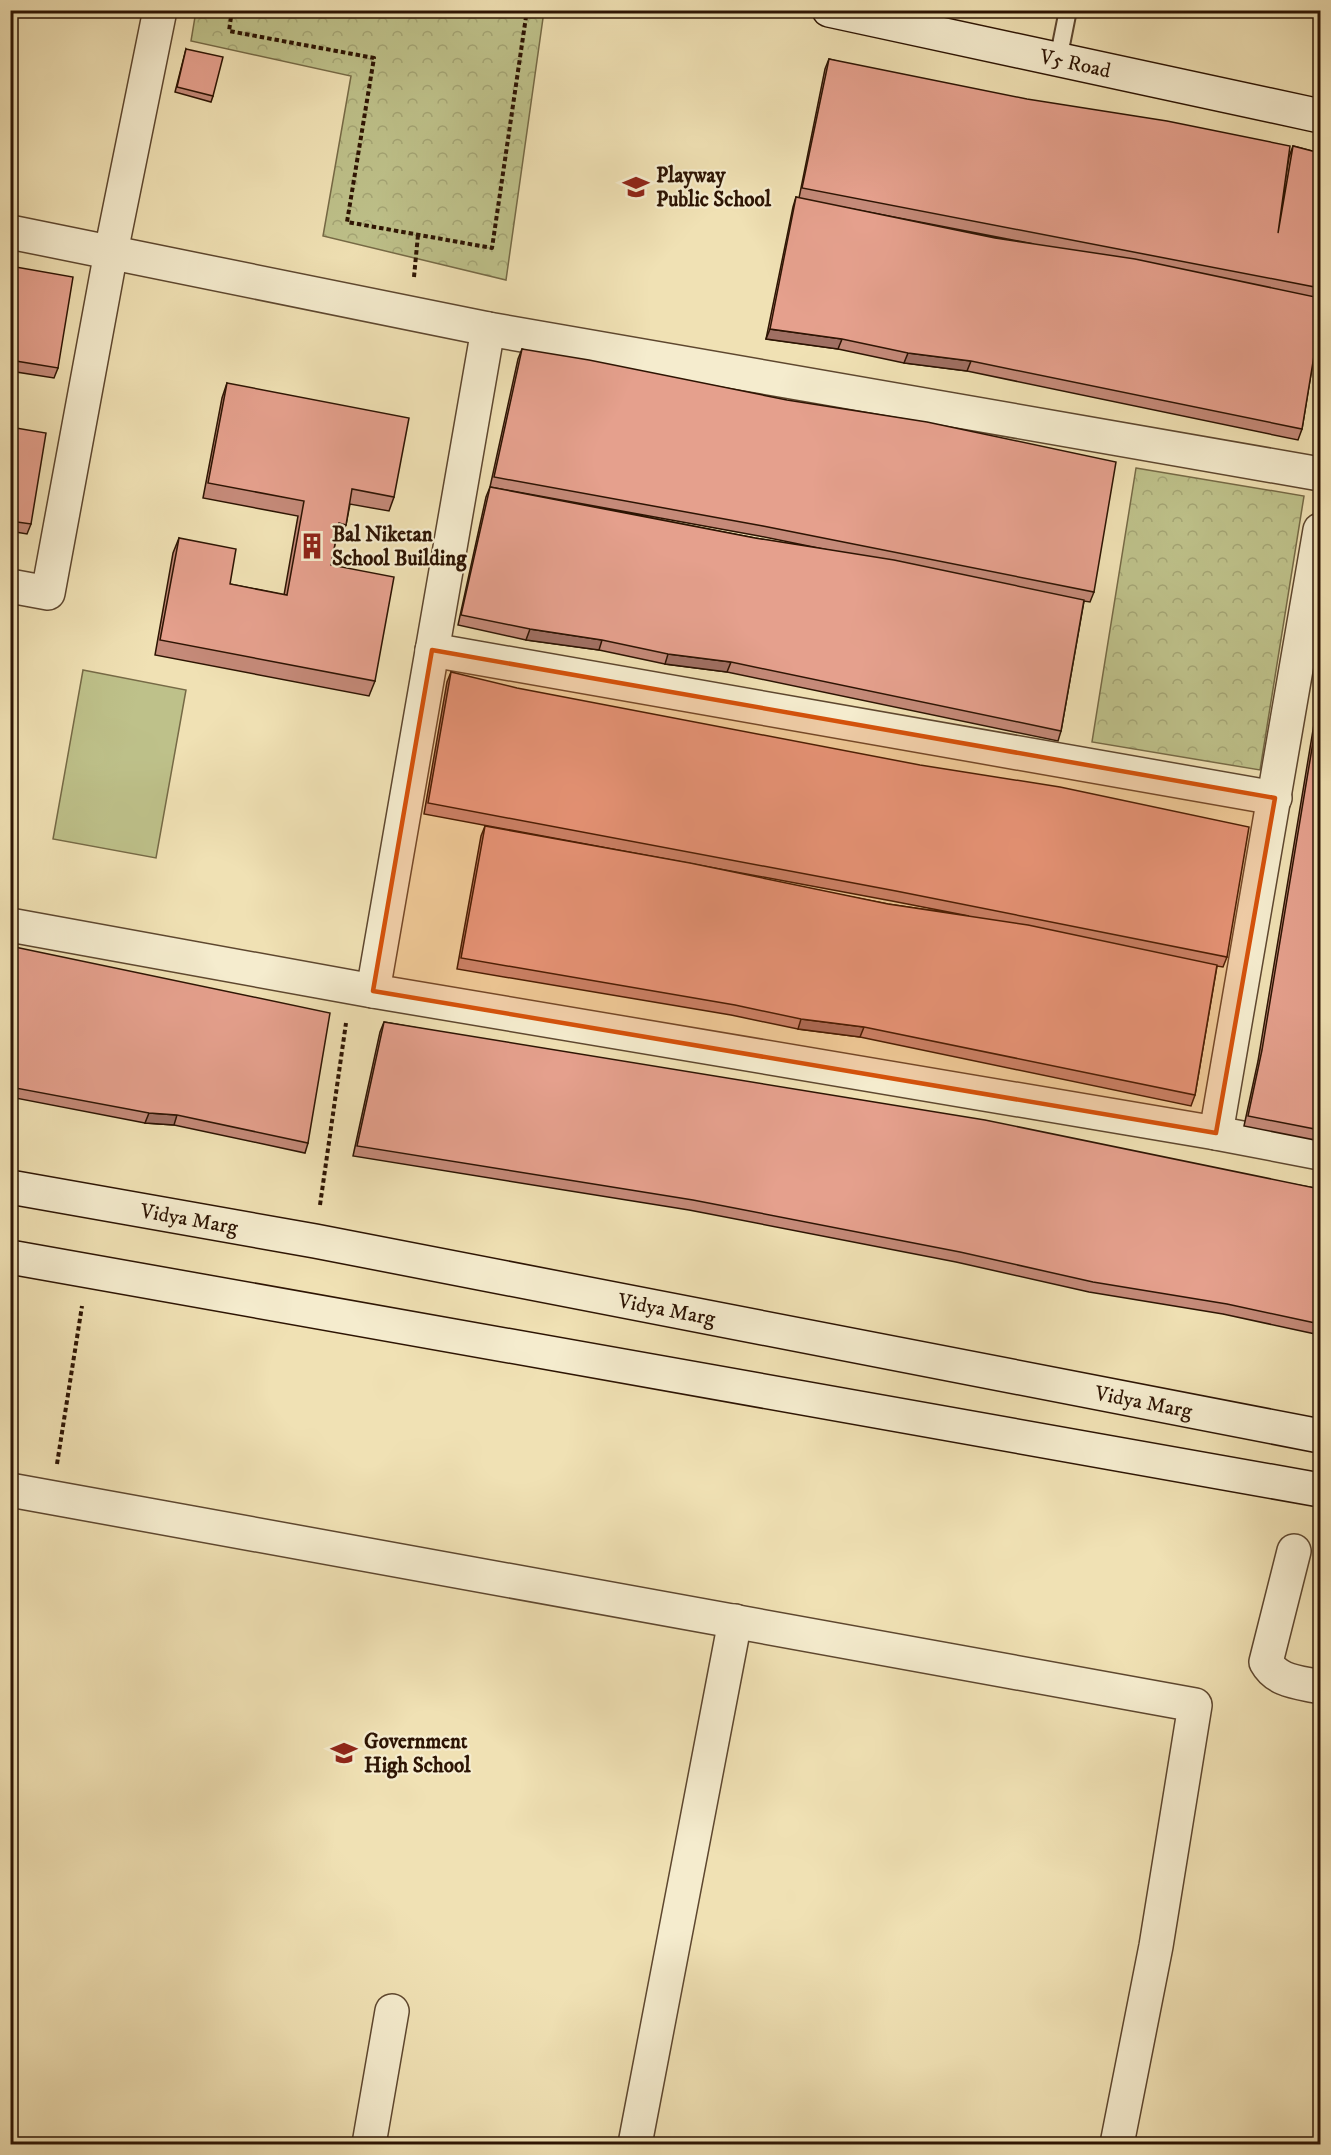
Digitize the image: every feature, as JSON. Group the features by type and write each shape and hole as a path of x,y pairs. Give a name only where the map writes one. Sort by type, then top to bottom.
{"street":[{"path":"10,586 48,593 111,252 160,10"},
{"name":"V5 Road","path":"829,10 934,21 1058,60 1320,116"},
{"path":"10,232 488,329 1320,474"},
{"path":"362,989 432,650 488,329"},
{"path":"1216,1133 1320,531"},
{"path":"432,650 1275,798"},
{"path":"10,926 362,989 1216,1133 1320,1153"},
{"name":"Vidya Marg","path":"10,1187 315,1240 1320,1436"},
{"path":"10,1257 1320,1490"},
{"path":"11,1492 52,1497 1194,1705 1156,1946 1117,2145"},
{"path":"1294,1551 1266,1662 1272,1673 1282,1678 1320,1687"},
{"path":"635,2145 735,1621"},
{"path":"369,2145 392,2011"}],"lane":[{"path":"1058,60 1068,10"}],"path":[{"path":"232,10 228,31 374,58 347,222 492,248 527,10"},
{"path":"315,1240 362,989"},
{"path":"52,1497 87,1270"}],"highlighted area":[{"path":"432,650 1275,798 1216,1133 373,991"}],"green space":[{"path":"196,11 544,11 506,280 323,236 351,76 191,41"},
{"path":"1136,468 1304,496 1260,770 1092,742"},
{"path":"83,670 186,690 156,858 53,839"}],"building":[{"path":"186,49 223,57 213,96 177,87"},
{"path":"829,59 1027,99 1167,121 1290,146 1278,233 1293,146 1320,153 1320,288 802,188"},
{"path":"796,197 995,238 1135,259 1320,298 1320,319 1302,429 971,361 908,353 842,339 770,329"},
{"path":"10,266 73,277 58,368 10,360"},
{"path":"522,349 589,360 787,400 927,422 1116,462 1094,592 763,526 494,477"},
{"name":"Bal Niketan School Building","path":"227,383 409,418 394,497 352,489 346,525 339,523 331,565 394,577 375,681 160,640 179,538 236,549 230,584 287,595 304,501 208,483"},
{"path":"10,427 46,433 31,524 10,521"},
{"path":"490,487 755,538 894,560 1084,600 1061,731 731,662 668,654 461,615"},
{"path":"451,672 517,688 920,765 1060,787 1249,827 1227,957 896,891 428,803"},
{"path":"1320,700 1320,1130 1248,1116 1262,1050"},
{"path":"485,826 690,863 888,904 1028,925 1217,965 1195,1095 864,1027 801,1019 735,1005 461,958"},
{"path":"10,946 330,1013 308,1143 177,1115 149,1113 10,1087"},
{"path":"384,1022 985,1120 1320,1189 1320,1324 1227,1304 1093,1282 960,1252 693,1200 357,1146"}],"place":[{"name":"Playway Public School","path":"636,187"},
{"name":"Bal Niketan School Building","path":"312,546"},
{"name":"Government High School","path":"344,1753"}]}
